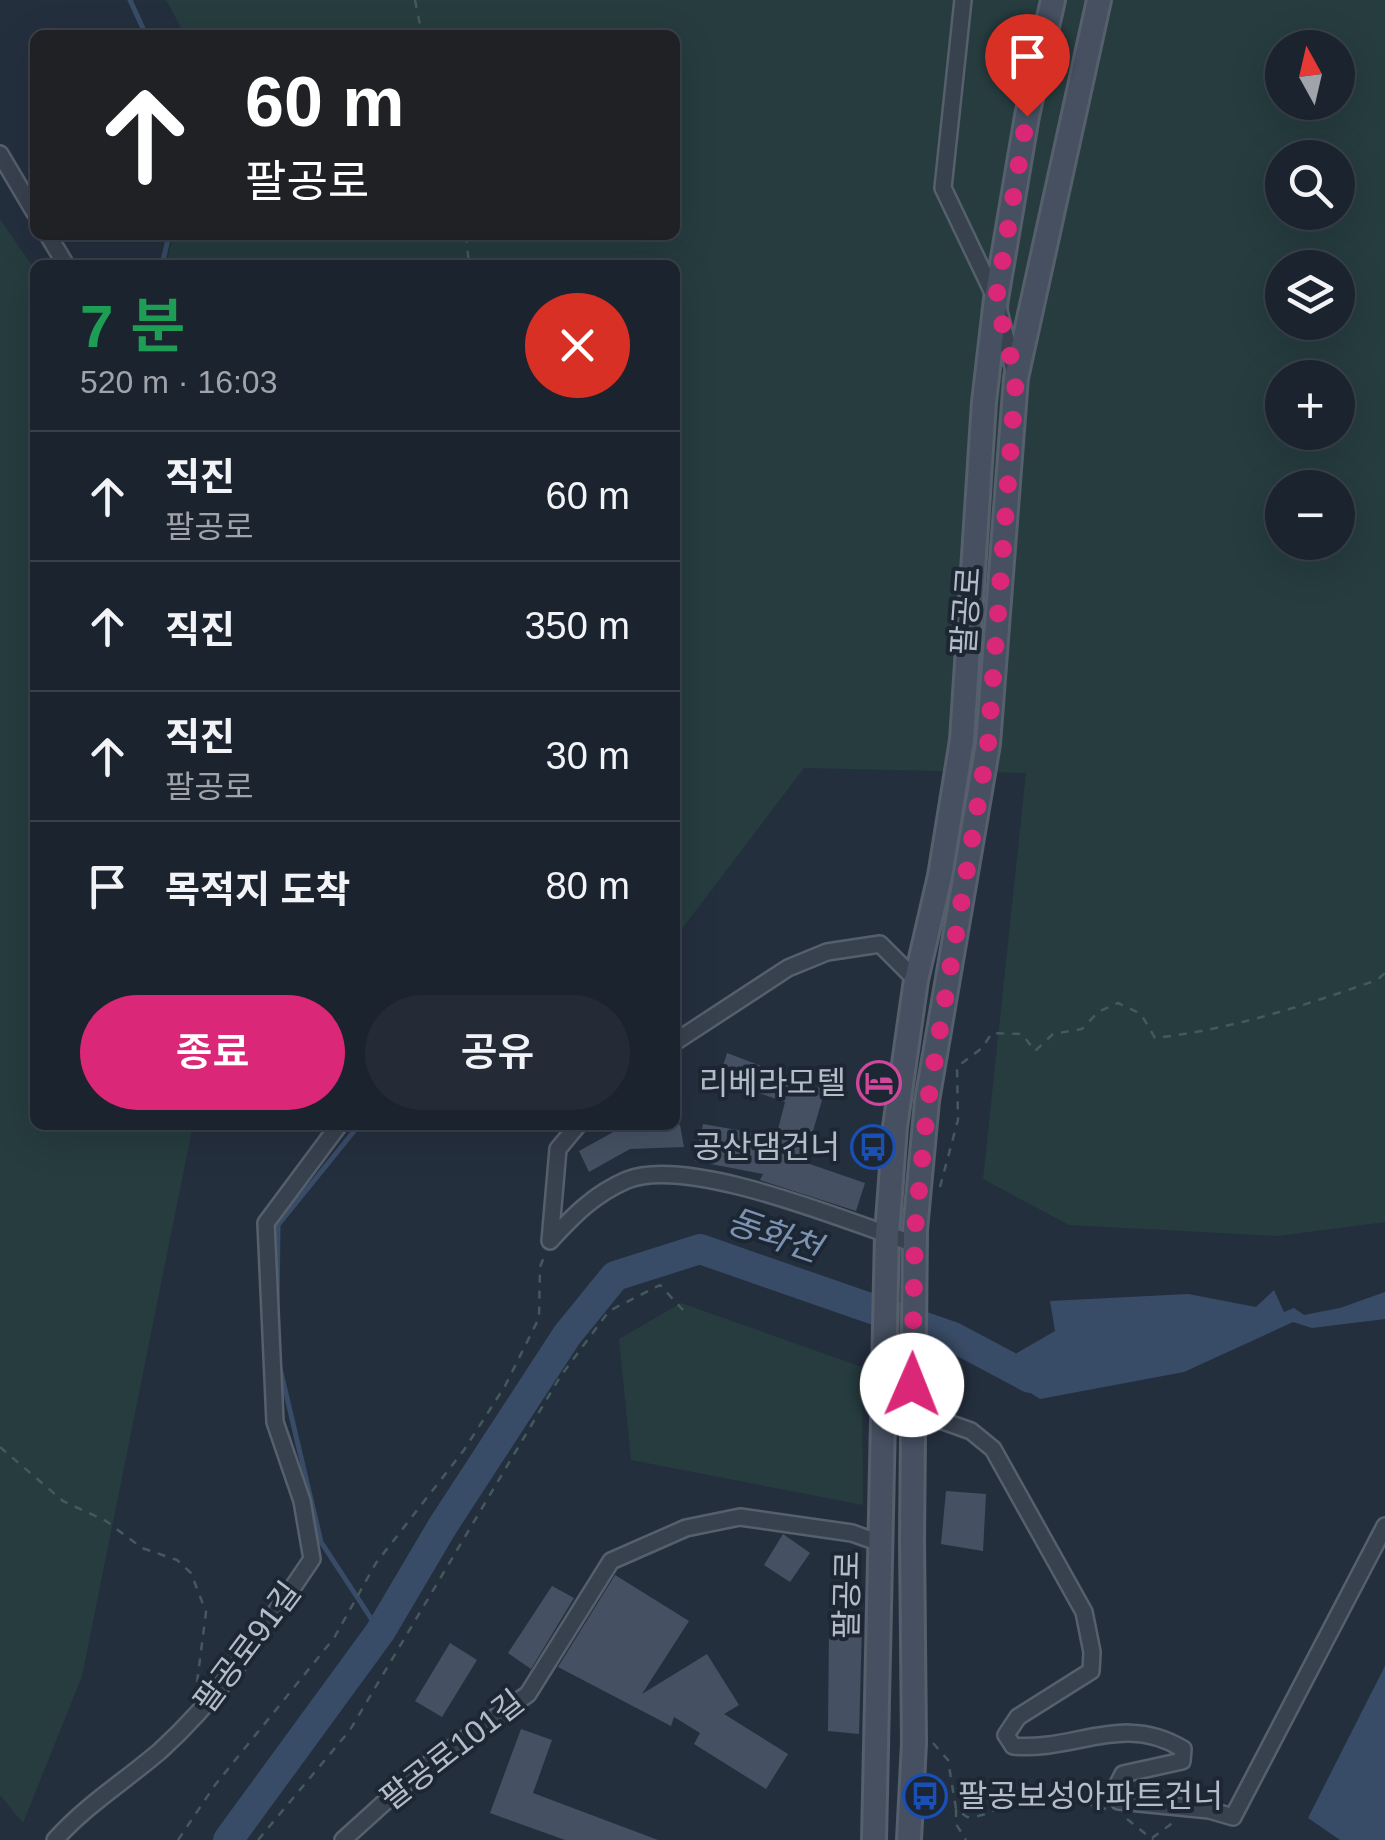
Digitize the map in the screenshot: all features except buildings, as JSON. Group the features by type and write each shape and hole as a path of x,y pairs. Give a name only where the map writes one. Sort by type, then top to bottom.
{"main road":[{"name":"팔공로","path":"874,1840 887,1235 895,1127 916,980 940,876 962,740 984,402 996,299 1027,116 1053,0"},
{"name":"팔공로","path":"909,1840 914,1727 915,1245 930,1084 988,744 1016,378 1099,0"}],"street":[{"path":"963,0 943,188 996,299 1016,378"},
{"path":"0,154 30,204"},
{"path":"680,1039 788,968 828,952 880,944 916,980"},
{"name":"팔공로91길","path":"55,1840 76,1816 159,1752 202,1709 246,1657 312,1559 302,1502 275,1422 266,1223 335,1130"},
{"path":"550,1242 558,1149 574,1130"},
{"path":"550,1242 582,1206 629,1179 674,1172 734,1184 915,1245"},
{"path":"912,1410 971,1431 993,1449 1084,1612 1092,1652 1091,1671 1018,1716 1006,1735 1013,1746 1122,1732 1163,1736 1183,1749 1182,1761 1123,1774 1116,1788 1119,1800 1233,1817 1385,1526"},
{"name":"팔공로101길","path":"343,1840 418,1772 528,1694 612,1561 686,1528 740,1517 852,1534 880,1543"}],"path":[{"path":"415,0 421,30"},
{"path":"939,1188 958,1120 957,1068 982,1048 992,1032 1022,1034 1034,1050 1053,1034 1082,1029 1098,1012 1118,1002 1141,1014 1154,1038 1198,1033 1307,1006 1377,980 1385,973"},
{"path":"178,1840 215,1785 334,1638 376,1563 464,1450 505,1386 539,1318 540,1267 550,1242"},
{"path":"258,1840 350,1730 560,1377 610,1312 660,1285 682,1310"},
{"path":"0,1447 63,1501 106,1520 142,1548 177,1560 191,1573 206,1612 195,1686 202,1709"},
{"path":"914,1727 948,1760 956,1824 966,1840"},
{"path":"956,1810 968,1817 979,1817 994,1814 1020,1799 1046,1794 1114,1812"},
{"path":"1124,1818 1152,1839 1191,1809"}],"green space":[{"path":"166,0 1385,0 1385,1222 1278,1236 1069,1225 983,1179 1026,773 804,768 680,931 680,260 167,260 172,240 680,240 680,30 182,30"},
{"path":"0,219 30,263 30,1130 192,1130 82,1676 23,1823 0,1795"},
{"path":"681,1303 862,1367 863,1505 631,1460 619,1339"}],"water":[{"path":"1274,1290 1284,1312 1294,1308 1304,1315 1340,1308 1385,1292 1385,1319 1312,1328 1293,1322 1184,1372 1040,1399 991,1368 1055,1331 1050,1301 1188,1294 1256,1307"},
{"path":"1385,1666 1385,1840 1340,1840 1308,1818"}],"waterway":[{"path":"130,0 144,30"},
{"path":"163,260 168,240"},
{"path":"277,1313 278,1225 355,1130"},
{"name":"동화천","path":"228,1840 380,1632 442,1527 567,1335 615,1276 700,1249 953,1337 1030,1378 1036,1377"},
{"path":"279,1364 321,1542 380,1632"}],"place":[{"name":"리베라모텔","path":"879,1083"},
{"name":"공산댐건너","path":"873,1147"},
{"name":"팔공보성아파트건너","path":"925,1796"}],"route":[{"path":"912,1385 915,1230 928,1101 988,744 1016,378 996,299 1027,116"}]}
